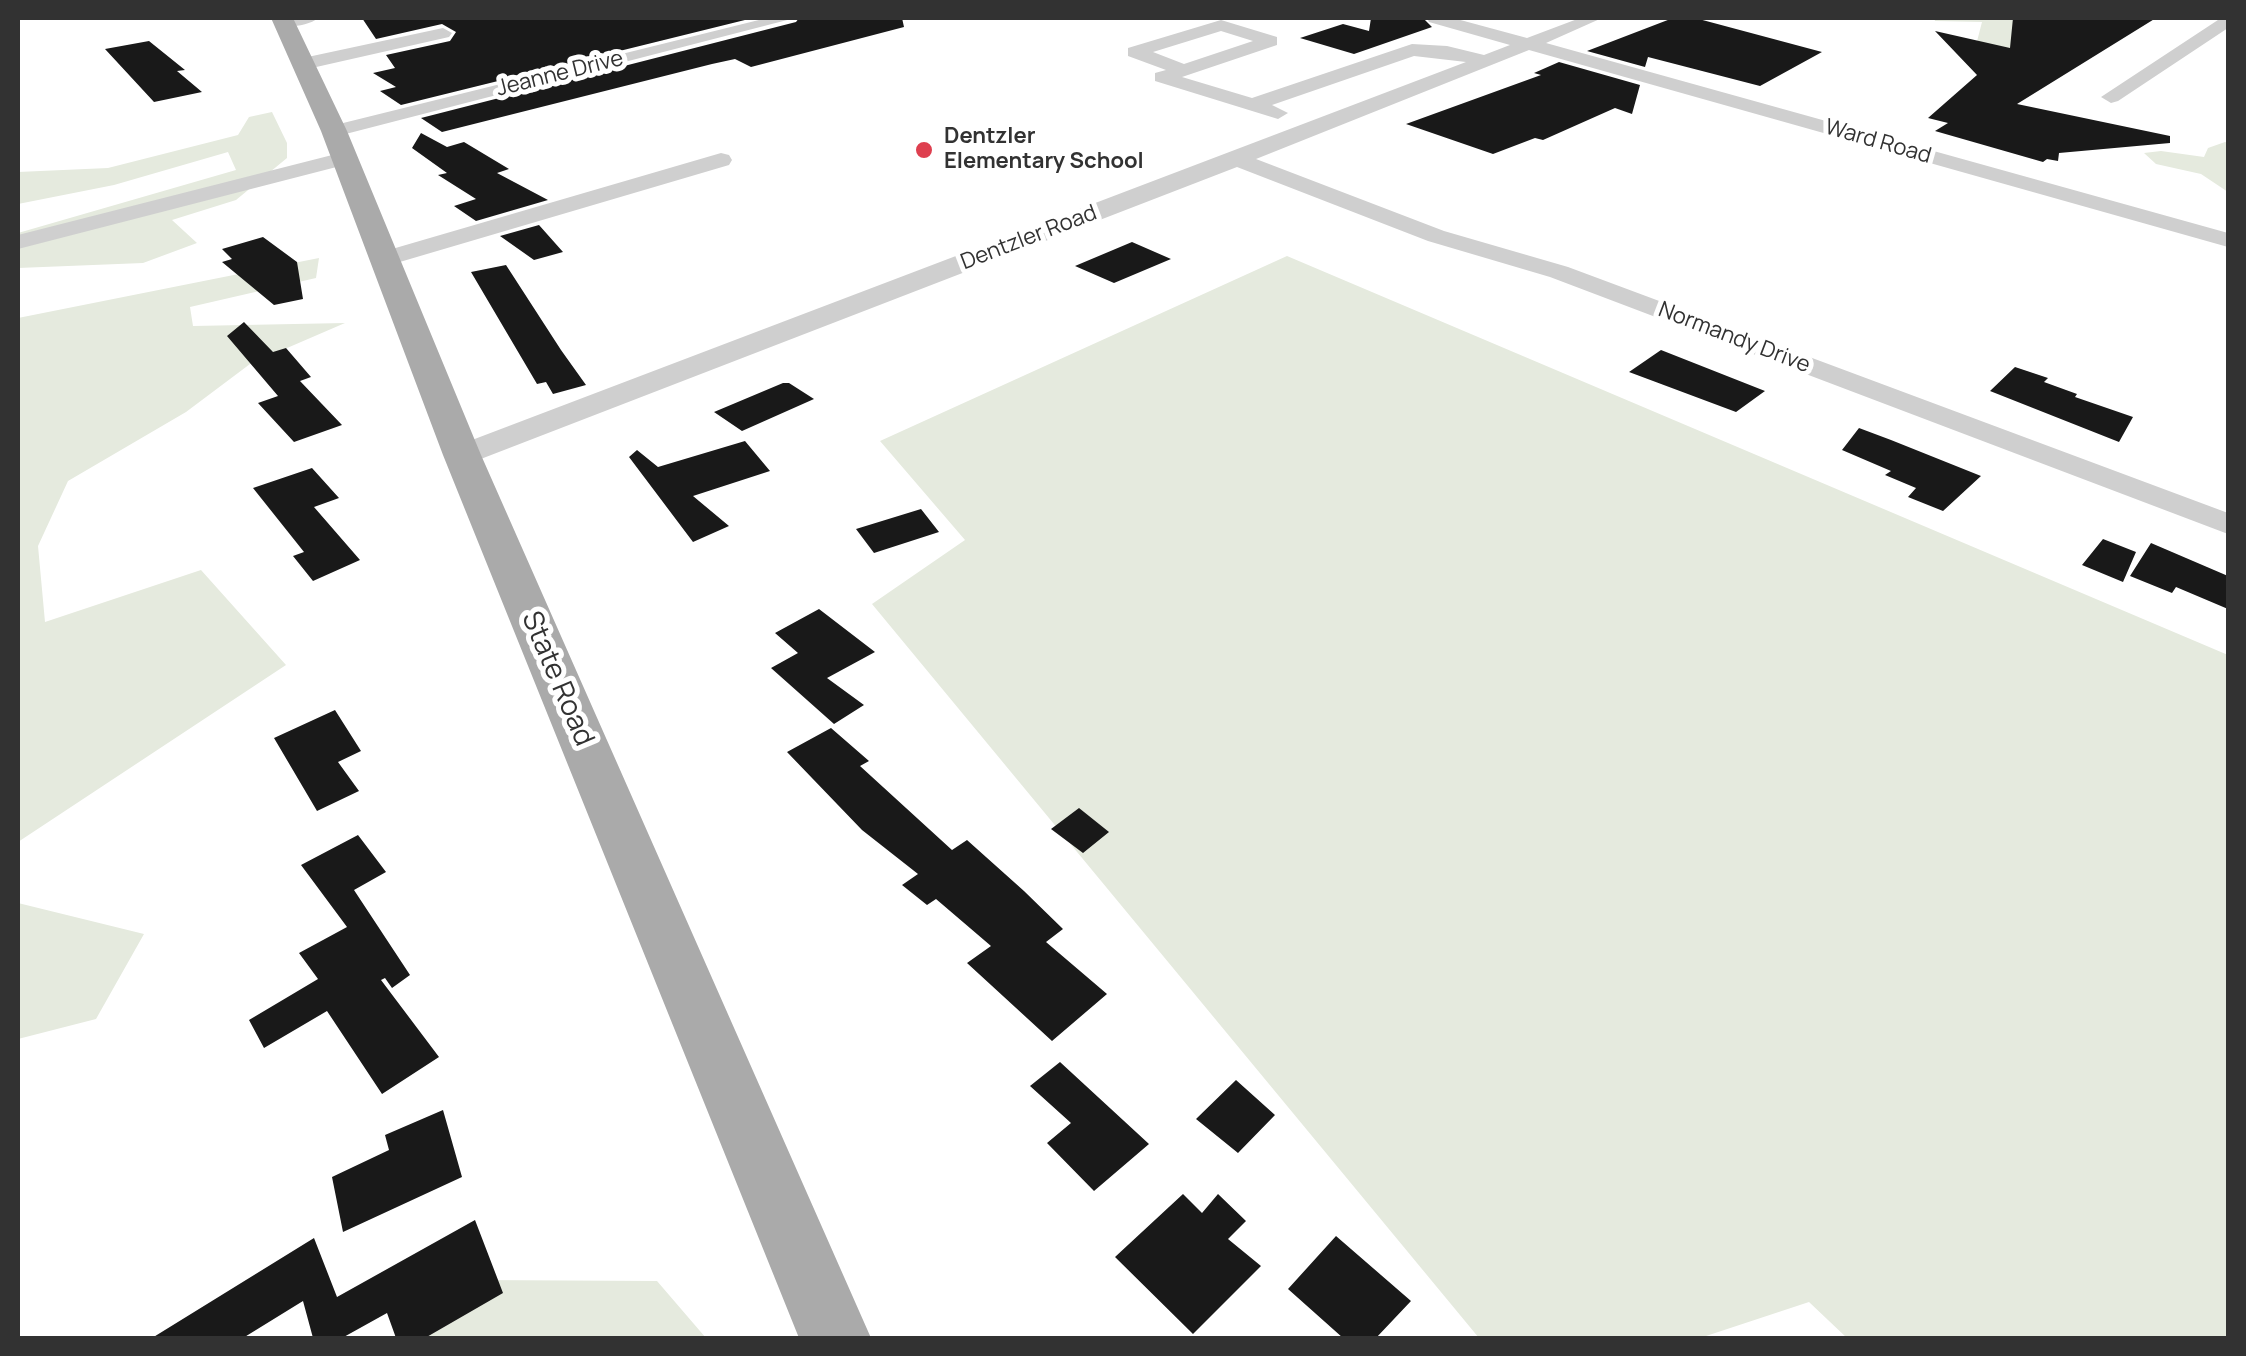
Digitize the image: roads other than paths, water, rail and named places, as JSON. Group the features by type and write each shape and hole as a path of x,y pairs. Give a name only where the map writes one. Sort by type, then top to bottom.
{"main road":[{"name":"State Road","path":"292,19 303,64 339,144 462,454 835,1338"}],"street":[{"name":"Jeanne Drive","path":"18,242 339,144 786,18"},
{"name":"Ward Road","path":"1435,18 2228,240"},
{"name":"Dentzler Road","path":"462,454 1237,159 1594,18"},
{"path":"2111,97 2228,21"},
{"path":"1184,70 1135,52 1221,26 1271,41 1184,70 1162,77 1318,127"},
{"path":"303,64 443,33"},
{"path":"1255,104 1412,50 1447,52 1486,61"},
{"name":"Normandy Drive","path":"1237,159 1436,236 1559,272 2228,524"},
{"path":"384,259 721,160"}],"place":[{"name":"Dentzler Elementary School","path":"924,150"}]}
